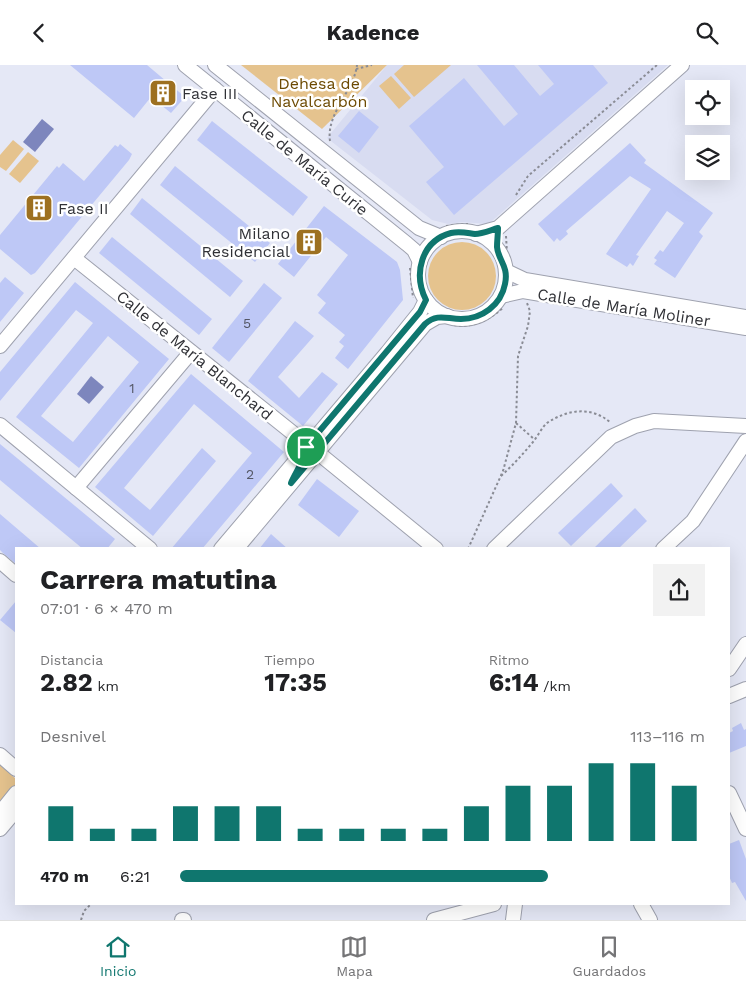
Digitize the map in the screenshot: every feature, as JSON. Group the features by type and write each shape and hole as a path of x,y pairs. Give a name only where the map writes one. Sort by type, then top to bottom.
{"street":[{"name":"Calle de María Curie","path":"185,65 407,244 414,251 415,264"},
{"name":"Calle de María Curie","path":"215,65 419,229 442,231"},
{"path":"499,248 503,230 682,65"},
{"path":"0,346 215,89"},
{"path":"223,547 425,324 437,317 448,321 472,318 484,314 503,301 509,266 499,248 473,229"},
{"path":"238,547 291,483 298,466 420,312 419,282 415,264 442,231 503,230"},
{"name":"Calle de María Blanchard","path":"74,258 433,547"},
{"name":"Calle de María Moliner","path":"509,266 525,280 746,317"},
{"name":"Calle de María Moliner","path":"503,301 523,291 746,328"},
{"path":"420,300 435,309 448,321"},
{"path":"76,488 191,352"},
{"path":"496,547 611,437 635,426 654,421 746,426"},
{"path":"0,425 148,547"},
{"path":"665,547 692,521 746,441"},
{"path":"0,561 15,574"},
{"path":"733,654 746,645"},
{"path":"730,693 746,689"},
{"path":"0,755 15,768"},
{"path":"0,813 15,794"},
{"path":"730,796 738,816 746,829"},
{"path":"0,829 15,811"},
{"path":"434,920 490,905"},
{"path":"513,920 515,905"},
{"path":"642,905 650,920"}],"path":[{"path":"330,142 329,130 356,76 357,65"},
{"path":"356,69 372,65"},
{"path":"511,201 528,176 657,65"},
{"path":"442,231 460,227 473,229"},
{"path":"442,231 473,229"},
{"path":"503,230 509,266"},
{"path":"499,248 509,266"},
{"path":"415,264 415,283 420,300"},
{"path":"415,264 410,283 420,300"},
{"path":"448,321 464,327 483,322 503,301"},
{"path":"448,321 473,321 486,316 503,301"},
{"path":"469,547 500,477 516,423 518,356 528,326 530,311 528,303"},
{"path":"500,477 535,440 546,424 571,412 588,411 605,418 621,433"},
{"path":"516,423 535,440"},
{"path":"81,920 84,911 90,905"}],"shaded area":[{"path":"387,65 668,65 492,221 486,224 462,222 448,224 432,220 327,138"}],"green space":[{"name":"Dehesa de Navalcarbón","path":"241,65 387,65 322,129"},
{"path":"404,65 451,65 414,97 394,74"},
{"path":"391,76 411,98 399,109 379,86"},
{"path":"13,140 24,149 6,171 0,167 0,155"},
{"path":"28,152 39,161 20,183 9,174"},
{"path":"462,242 475,245 486,252 493,263 496,276 493,289 486,300 475,307 462,310 449,307 438,300 431,289 428,276 431,263 438,252 449,245"},
{"path":"0,765 15,778 15,785 0,803"}],"water":[{"path":"42,119 54,129 35,152 23,142"},
{"path":"91,376 104,387 89,404 77,394"}],"building":[{"name":"Fase III","path":"70,65 147,65 185,97 171,113 151,97 134,118"},
{"path":"477,65 514,65 540,96 554,84 538,65 593,65 608,83 454,215 426,182 444,167 409,126 464,78 504,126 518,114"},
{"path":"359,111 379,127 359,153 338,136"},
{"path":"212,121 308,197 293,216 197,140"},
{"path":"630,143 646,160 644,163 713,213 699,232 703,236 675,278 654,264 657,260 654,258 660,250 663,252 684,223 667,211 636,255 639,256 633,266 630,263 627,267 606,254 651,189 630,176 566,231 568,234 560,241 557,238 554,242 538,224"},
{"name":"Fase II","path":"120,144 132,154 129,160 35,273 31,275 0,249 0,235 57,166 59,168 63,163 84,181 115,145 118,147"},
{"path":"175,166 270,243 255,262 160,185"},
{"path":"142,198 243,281 230,297 130,214"},
{"path":"324,206 397,262 400,270 403,300 348,369 335,358 344,346 339,342 345,335 318,313 326,303 317,295 348,255 326,237 294,277 278,264"},
{"path":"112,237 212,319 199,335 99,253"},
{"path":"5,277 24,293 0,322 0,283"},
{"path":"75,282 169,359 79,468 16,417 93,323 76,310 0,401 0,372","holes":["108,336 139,362 73,442 41,416"]},
{"path":"264,283 282,298 229,362 212,348"},
{"path":"295,321 314,336 278,377 299,398 322,372 338,384 303,426 248,381"},
{"path":"191,374 284,452 204,547 173,547 252,453 194,404 124,488 150,510 202,448 216,461 153,536 95,487"},
{"path":"0,444 115,539 109,547 81,547 0,480"},
{"path":"317,479 359,511 339,537 298,505"},
{"path":"611,483 623,496 571,546 558,533"},
{"path":"635,508 647,521 620,547 595,547"},
{"path":"0,514 39,547 15,547 15,563 0,550"},
{"path":"271,534 286,547 261,547"},
{"path":"15,602 15,632 0,620"},
{"path":"741,723 744,730 746,729 746,746 730,753 730,732 733,731 732,728"},
{"path":"739,840 746,859 746,901 735,882 732,883 730,878 730,844"}],"place":[{"name":"Fase III","path":"163,93"},
{"name":"Fase II","path":"39,208"},
{"name":"Milano Residencial","path":"309,242"}],"route":[{"path":"498,228 497,249 504,261 506,271 505,284 501,296 494,306 484,314 472,318 459,319 441,316 425,324 291,483 298,466 307,453 306,447 420,312 426,300 419,282 420,262 428,248 440,237 449,234 467,232 476,234 498,228"}]}
